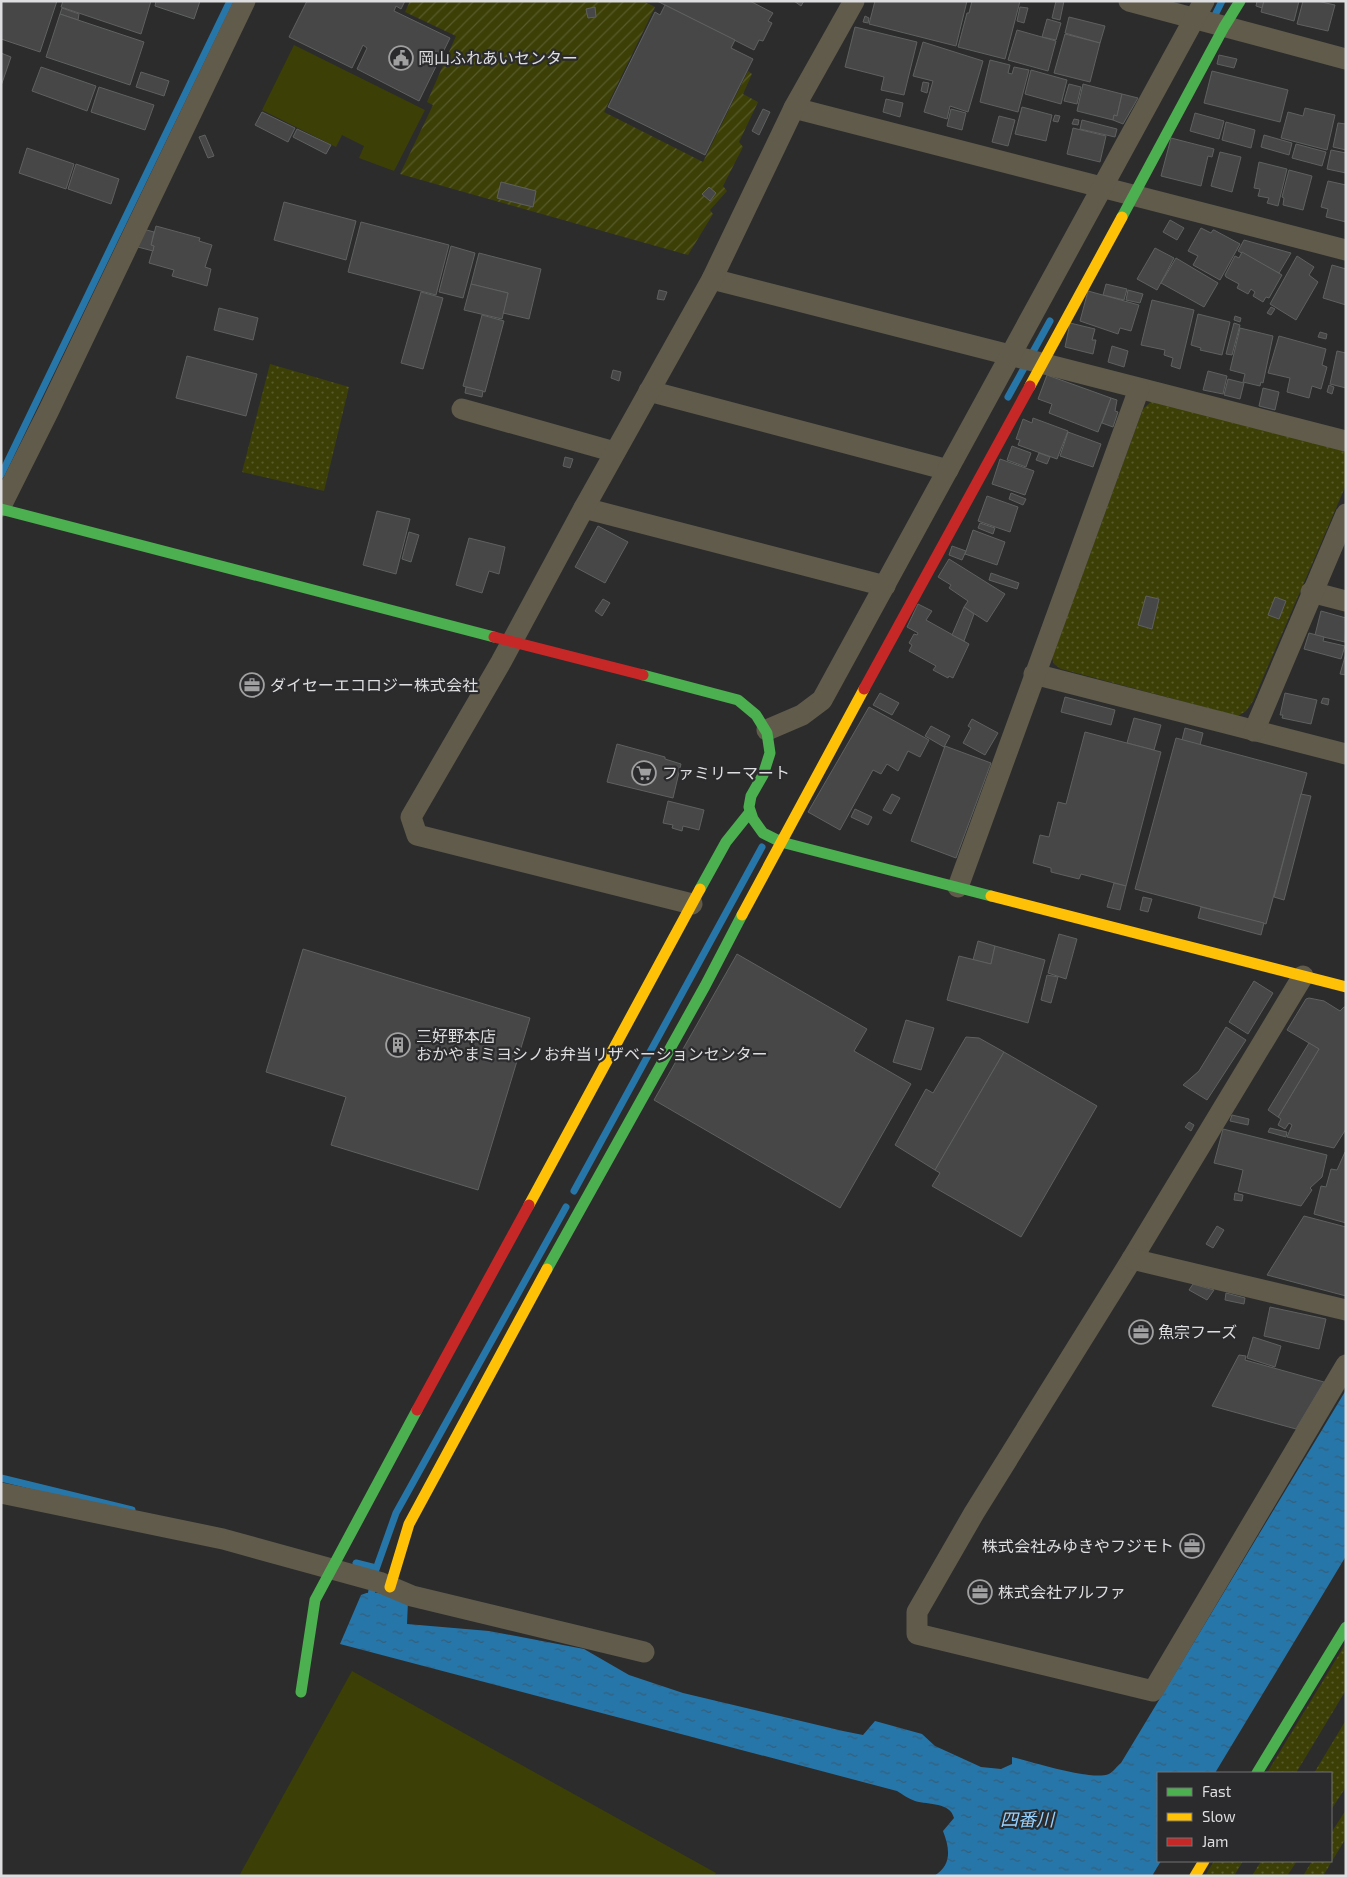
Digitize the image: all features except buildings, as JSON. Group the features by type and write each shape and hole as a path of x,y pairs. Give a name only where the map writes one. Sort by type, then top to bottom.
{"street":[{"path":"245,1 1,507 738,700 749,707 767,730 770,740 768,765 749,803 750,812 764,834 778,841 1346,987"},
{"path":"692,904 417,835 411,816 512,641 712,279 794,108 854,1"},
{"path":"1129,1 1209,19 1346,59"},
{"path":"767,730 802,715 822,700 948,470 1027,360 1119,192 1209,19 1240,1"},
{"path":"379,1583 581,1207 705,986 1027,360 1119,192 1209,19"},
{"path":"794,108 1346,250"},
{"path":"712,279 1139,390 1346,441"},
{"path":"958,887 1139,390"},
{"path":"649,391 948,470"},
{"path":"462,409 615,452"},
{"path":"584,508 885,586"},
{"path":"1254,731 1311,592 1346,514"},
{"path":"1311,592 1346,601"},
{"path":"1034,674 1346,754"},
{"path":"301,1692 315,1600 331,1568 726,842 750,812"},
{"path":"1303,976 1132,1259 974,1513 917,1612 917,1634 1153,1691 1346,1365"},
{"path":"1132,1259 1346,1310"},
{"path":"1,1492 223,1539 331,1568 379,1583 412,1596 644,1652"},
{"path":"1258,1772 1346,1627"},
{"path":"1195,1876 1203,1862"}],"green space":[{"path":"410,1 643,1 655,7 604,112 703,162 748,71 752,74 743,94 758,102 739,142 743,147 723,186 727,191 710,210 713,214 688,255 400,174 433,105 427,102 456,36 405,12"},
{"path":"294,45 425,110 394,171 359,158 364,146 342,135 336,147 262,110"},
{"path":"270,364 349,387 324,491 242,472"},
{"path":"1153,400 1346,450 1346,485 1253,701 1246,711 1238,716 1061,669 1054,664 1052,658 1143,409"},
{"path":"1346,1643 1346,1690 1297,1772 1268,1772"},
{"path":"352,1671 716,1873 714,1876 239,1876"},
{"path":"1346,1720 1346,1787 1332,1808 1332,1772 1315,1772"},
{"path":"1346,1810 1346,1838 1332,1861 1332,1831"},
{"path":"1213,1862 1242,1862 1234,1876 1205,1876"},
{"path":"1260,1862 1296,1862 1287,1876 1252,1876"},
{"path":"1311,1862 1331,1862 1323,1876 1303,1876"}],"water":[{"name":"四番川","path":"1346,1390 1346,1556 1216,1772 1157,1772 1157,1862 1160,1862 1152,1876 934,1876 940,1872 947,1862 948,1850 943,1831 954,1818 952,1813 944,1807 915,1801 897,1791 340,1644 361,1595 372,1592 408,1601 407,1624 489,1631 584,1649 629,1675 683,1693 843,1731 863,1735 875,1721 922,1734 935,1746 981,1767 1001,1769 1012,1764 1012,1757 1076,1773 1101,1775 1109,1774 1121,1763"}],"waterway":[{"path":"1,475 230,1"},
{"path":"1212,21 1222,1"},
{"path":"1008,397 1050,321"},
{"path":"574,1191 762,847"},
{"path":"372,1600 375,1572 396,1513 566,1207"},
{"path":"1,1478 132,1510"},
{"path":"356,1563 376,1568"}],"traffic: fast":[{"path":"1122,217 1224,27 1240,1"},
{"path":"1,509 494,637"},
{"path":"643,675 738,700 756,715 767,733 770,753 763,775 751,796 749,807 753,819 763,833 781,842 991,896"},
{"path":"700,889 726,842 750,812"},
{"path":"547,1269 705,986 742,915"},
{"path":"301,1692 315,1600 417,1410"},
{"path":"1258,1772 1346,1627"}],"traffic: slow":[{"path":"1030,386 1122,217"},
{"path":"742,915 864,689"},
{"path":"529,1205 700,889"},
{"path":"991,896 1346,987"},
{"path":"390,1587 409,1524 547,1269"},
{"path":"1195,1876 1203,1862"}],"traffic: jam":[{"path":"864,689 1030,386"},
{"path":"494,637 643,675"},
{"path":"417,1410 529,1205"}],"place":[{"name":"岡山ふれあいセンター","path":"401,58"},
{"name":"ダイセーエコロジー株式会社","path":"252,685"},
{"name":"ファミリーマート","path":"644,773"},
{"name":"三好野本店 おかやまミヨシノお弁当リザベーションセンター","path":"398,1045"},
{"name":"魚宗フーズ","path":"1141,1332"},
{"name":"株式会社みゆきやフジモト","path":"1192,1546"},
{"name":"株式会社アルファ","path":"980,1592"}]}
